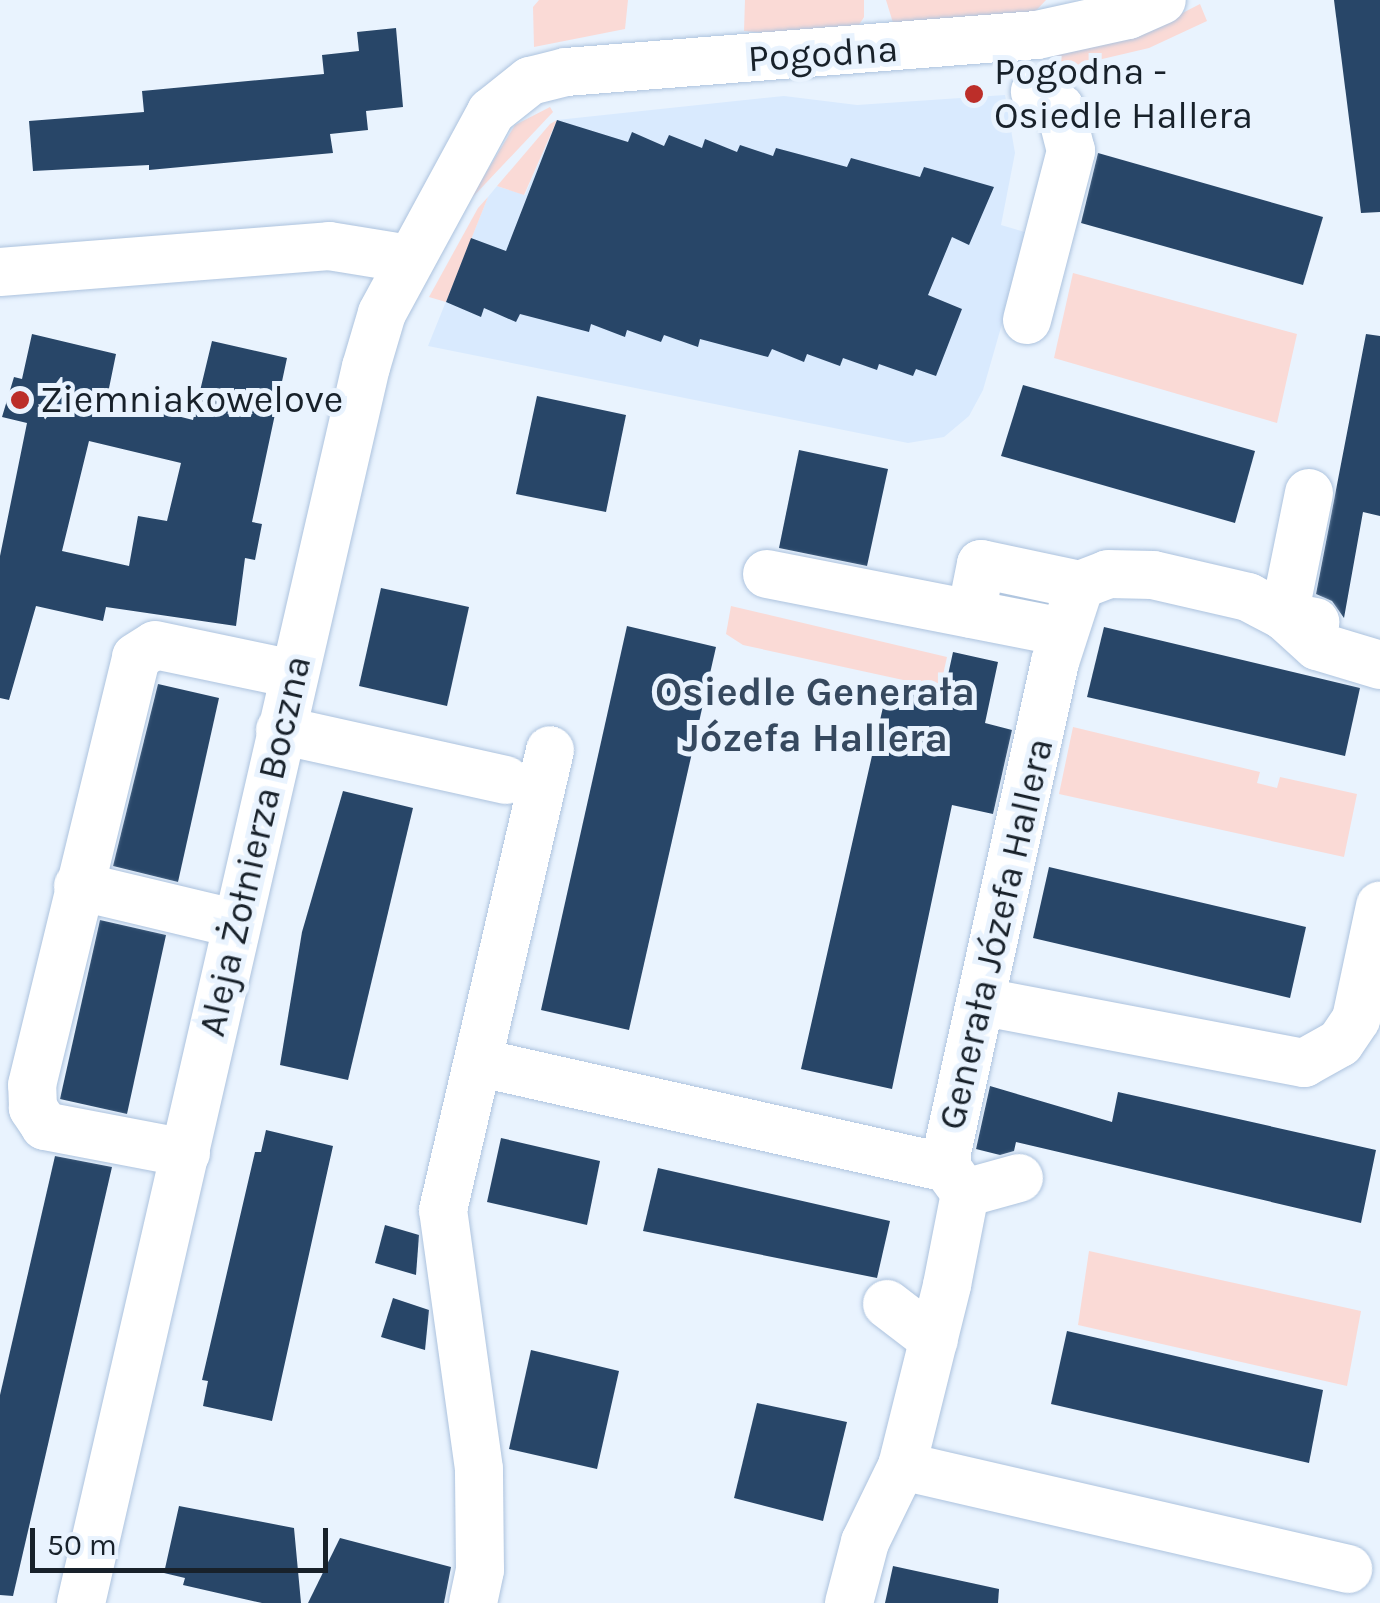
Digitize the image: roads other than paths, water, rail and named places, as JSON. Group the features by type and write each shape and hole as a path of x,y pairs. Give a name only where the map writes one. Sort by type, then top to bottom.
{"street":[{"name":"Pogodna","path":"491,112 530,81 566,72 1037,35 1128,15 1162,0"},
{"path":"1027,320 1071,151 1060,108 1035,92"},
{"name":"Aleja Żołnierza Boczna","path":"81,1603 366,367 382,313 491,112"},
{"path":"0,272 329,246 410,259"},
{"path":"1284,616 1308,493"},
{"path":"971,614 982,564 1080,586 1108,574 1162,576 1248,597 1284,616 1317,646 1380,665"},
{"path":"767,574 971,614 1059,647"},
{"name":"Generała Józefa Hallera","path":"849,1603 865,1542 902,1466 934,1340 984,1002 1059,647 1080,586"},
{"path":"1284,616 1342,627"},
{"path":"186,1153 44,1126 33,1108 32,1085 136,657 155,644 293,674"},
{"path":"280,730 506,780"},
{"path":"473,1603 480,1570 478,1469 443,1210 481,1064 550,750"},
{"path":"78,886 237,924"},
{"path":"984,1002 1304,1063 1340,1043 1356,1019 1380,906"},
{"path":"481,1064 956,1181 1019,1178"},
{"path":"886,1304 934,1340"},
{"path":"902,1466 1348,1569"}],"place":[{"name":"Pogodna - Osiedle Hallera","path":"974,94"},
{"name":"Ziemniakowelove","path":"20,400"}],"district":[{"name":"Osiedle Generała Józefa Hallera","path":"815,715"}]}
